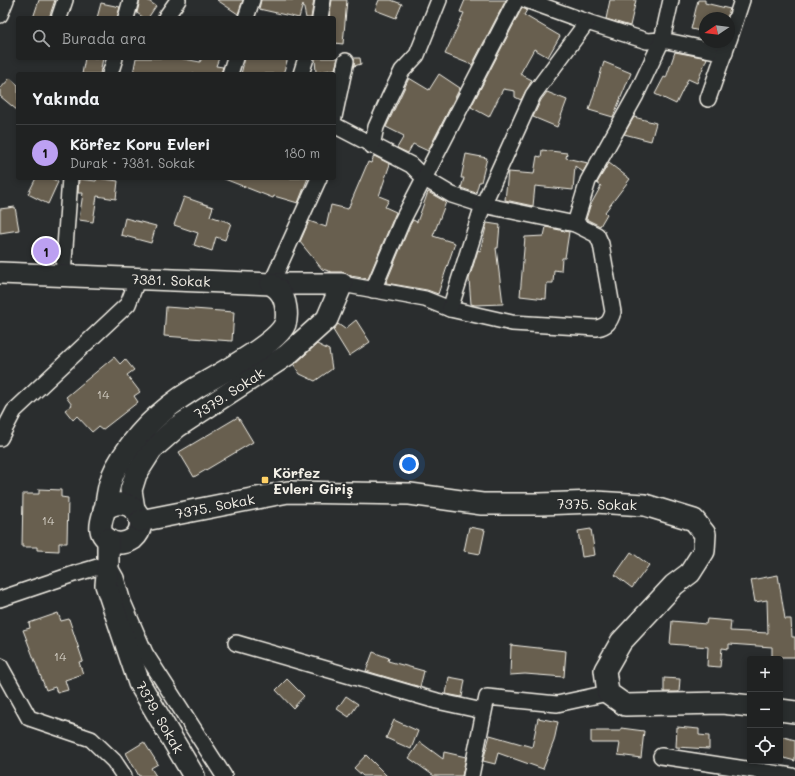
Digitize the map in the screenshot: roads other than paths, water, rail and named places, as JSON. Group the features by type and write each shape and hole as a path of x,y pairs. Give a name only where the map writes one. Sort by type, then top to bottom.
{"street":[{"path":"0,15 6,0"},
{"path":"60,16 65,0"},
{"path":"127,16 131,0"},
{"path":"167,16 178,0"},
{"path":"247,16 252,0"},
{"path":"320,16 323,0"},
{"path":"372,146 376,127 389,98 402,71 417,55 439,0"},
{"path":"373,290 402,221 516,0"},
{"path":"526,0 561,6 587,22 647,41 662,40 699,43"},
{"path":"575,224 588,181 636,95 662,40 672,0"},
{"path":"735,21 742,0"},
{"path":"450,310 483,205 533,95 587,22"},
{"path":"708,99 726,48"},
{"path":"111,72 114,60"},
{"path":"231,72 234,60"},
{"path":"302,72 305,60"},
{"path":"336,108 346,61"},
{"path":"336,126 411,165 425,179 452,195 483,205 575,224 597,236 601,244 613,312 611,321 604,327 597,328 512,323 450,310 425,299 342,284"},
{"path":"63,275 70,180"},
{"path":"271,284 318,180"},
{"name":"7381. Sokak","path":"0,273 271,284 342,284"},
{"path":"0,438 14,411 128,304 138,278"},
{"name":"7379. Sokak","path":"194,776 139,683 106,585 108,540 101,529 101,516 104,510 108,486 116,467 135,441 158,416 186,394 261,348 275,337 285,325 286,313 281,292 271,284"},
{"name":"7379. Sokak","path":"137,515 131,490 136,474 152,449 177,427 287,355 326,319 342,284"},
{"name":"7375. Sokak","path":"137,515 288,492 410,494 482,504 595,502 645,505 694,520 705,534 704,551 690,573 674,585 621,642 605,670 608,693"},
{"path":"104,510 116,503 122,503 137,515 137,533 133,538 121,543 108,540"},
{"path":"0,599 108,564 116,578 123,602 145,653 224,776"},
{"path":"236,643 437,701 483,711"},
{"path":"0,666 29,718 91,739 114,761 124,776"},
{"path":"472,776 483,711 487,697 557,704 608,693 625,705 722,703 747,706"},
{"path":"783,710 795,712"},
{"path":"661,756 792,776"}],"place":[{"name":"Körfez Koru Evleri","path":"46,251"},
{"name":"Körfez Evleri Giriş","path":"265,480"}]}
